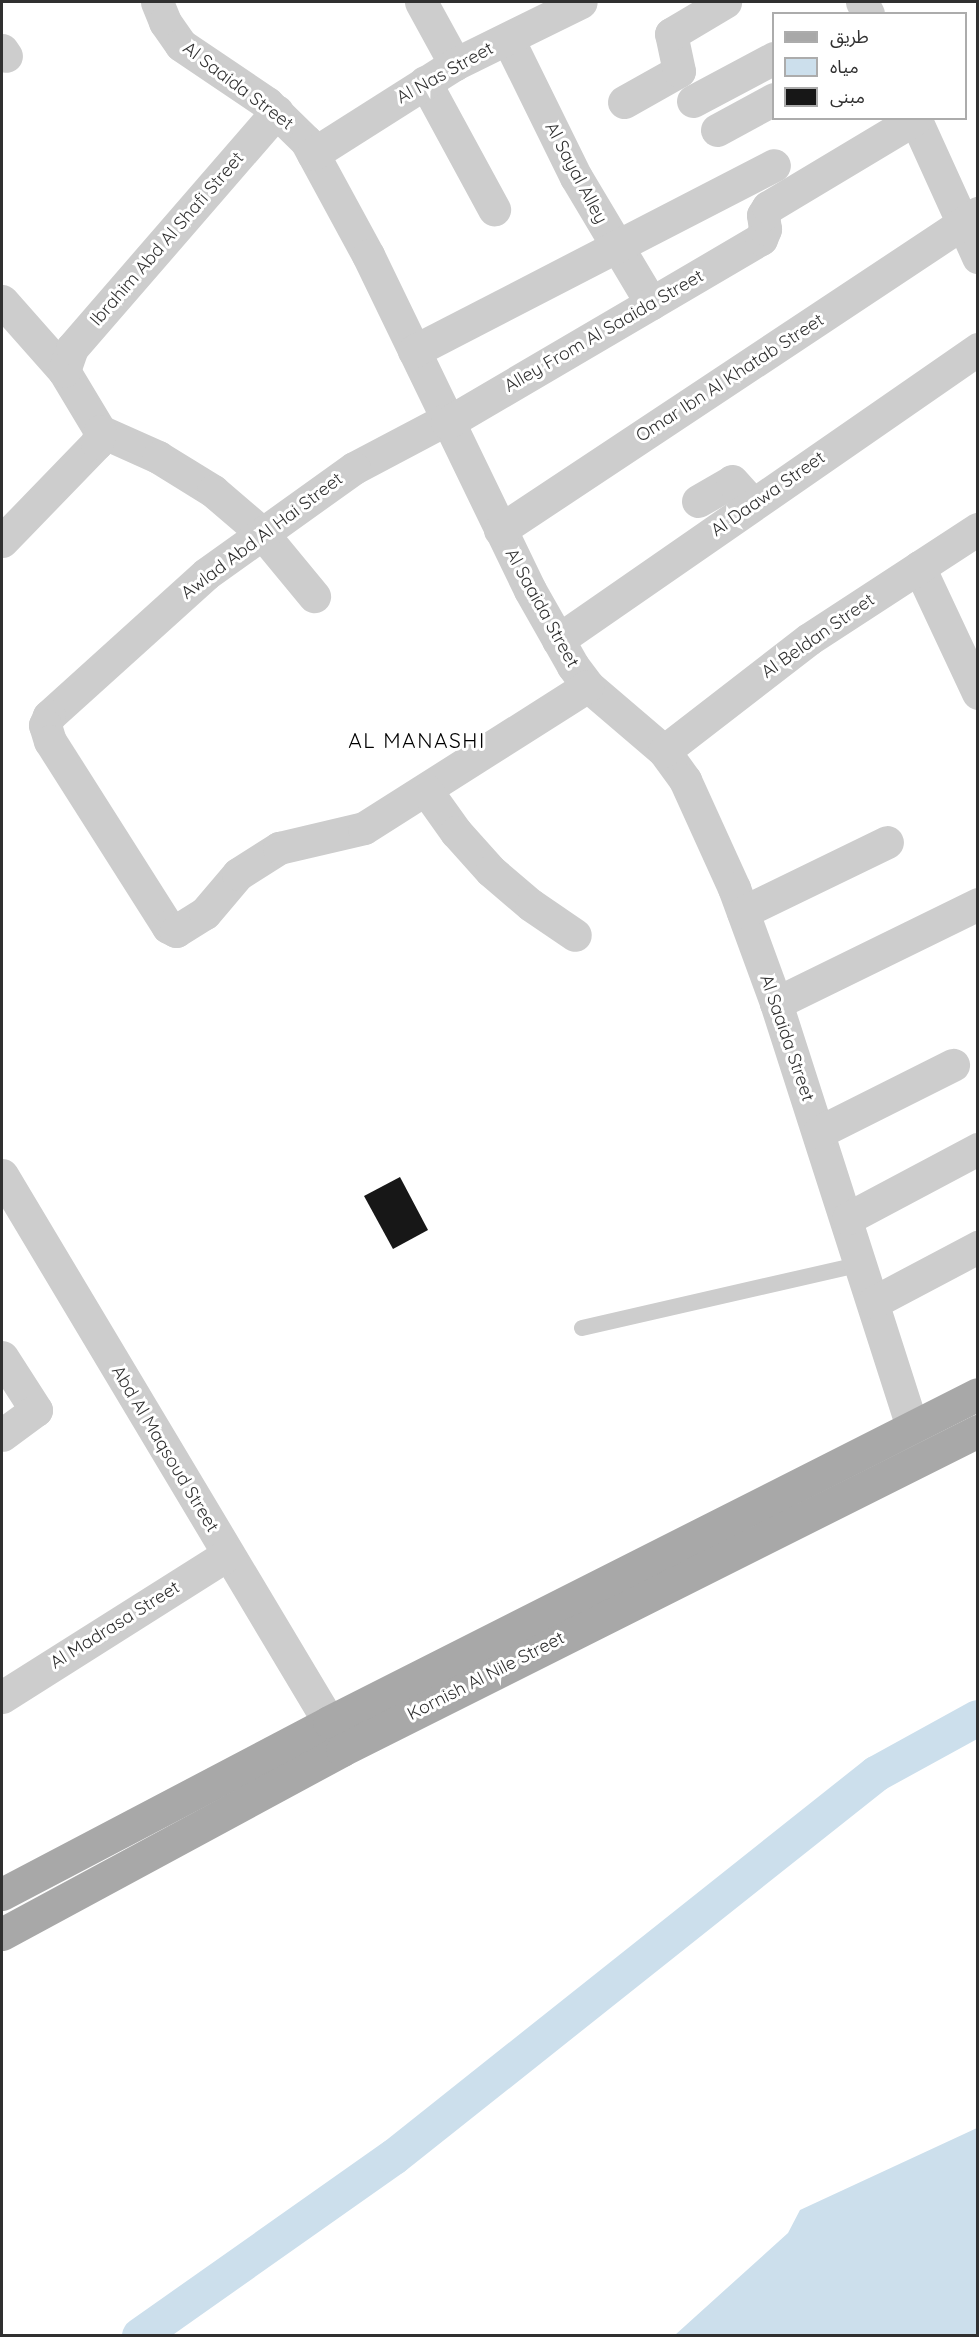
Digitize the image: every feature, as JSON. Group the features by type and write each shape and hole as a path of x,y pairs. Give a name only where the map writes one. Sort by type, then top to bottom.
{"main road":[{"name":"Kornish Al Nile Street","path":"2,1894 329,1722 978,1394"},
{"name":"Kornish Al Nile Street","path":"2,1934 342,1750 978,1431"},
{"path":"834,1466 849,1494"}],"street":[{"name":"Al Saaida Street","path":"157,2 165,22 181,45 277,111 306,141 414,351 500,530 558,640 588,686 664,751 685,780 743,912 776,1003 848,1218 912,1426"},
{"path":"421,2 454,64"},
{"name":"Al Nas Street","path":"313,154 454,64 581,2"},
{"path":"624,102 680,71 672,34 725,2"},
{"name":"Al Sayal Alley","path":"508,39 576,177 651,303"},
{"path":"693,101 772,59"},
{"path":"425,82 494,209"},
{"path":"717,130 772,100"},
{"name":"Ibrahim Abd Al Shafi Street","path":"64,370 72,348 277,111"},
{"name":"Alley From Al Saaida Street","path":"446,421 761,239 765,229 763,215 768,207 913,120"},
{"path":"916,120 969,220 978,257"},
{"path":"414,351 774,165"},
{"name":"Omar Ibn Al Khatab Street","path":"500,530 969,220"},
{"path":"2,301 64,370 69,386 100,432 158,457 213,491 262,532 314,596"},
{"name":"Al Daawa Street","path":"558,640 978,349"},
{"name":"Awlad Abd Al Hai Street","path":"426,789 364,828 279,848 238,874 206,913 173,931 57,750 45,725 49,716 206,574 354,468 446,421"},
{"path":"2,541 97,443 100,432"},
{"path":"698,501 732,481 753,504"},
{"name":"Al Beldan Street","path":"664,751 809,639 978,529"},
{"path":"919,567 978,693"},
{"path":"575,934 531,905 491,871 456,832 426,789 588,686"},
{"path":"743,912 887,842"},
{"path":"776,1003 978,904"},
{"path":"819,1132 953,1065"},
{"path":"848,1218 978,1149"},
{"name":"Abd Al Maqsoud Street","path":"2,1175 329,1722"},
{"path":"874,1302 978,1247"},
{"path":"2,1357 36,1410 2,1435"},
{"name":"Al Madrasa Street","path":"2,1697 228,1554"}],"lane":[{"path":"582,1328 862,1264"}],"water":[{"path":"977,2128 977,2335 675,2335 788,2233 800,2210"}],"building":[{"path":"400,1177 428,1230 393,1249 364,1196"}],"waterway":[{"path":"140,2336 394,2157 876,1774 978,1718"}],"district":[{"name":"AL MANASHI","path":"417,740"}]}
